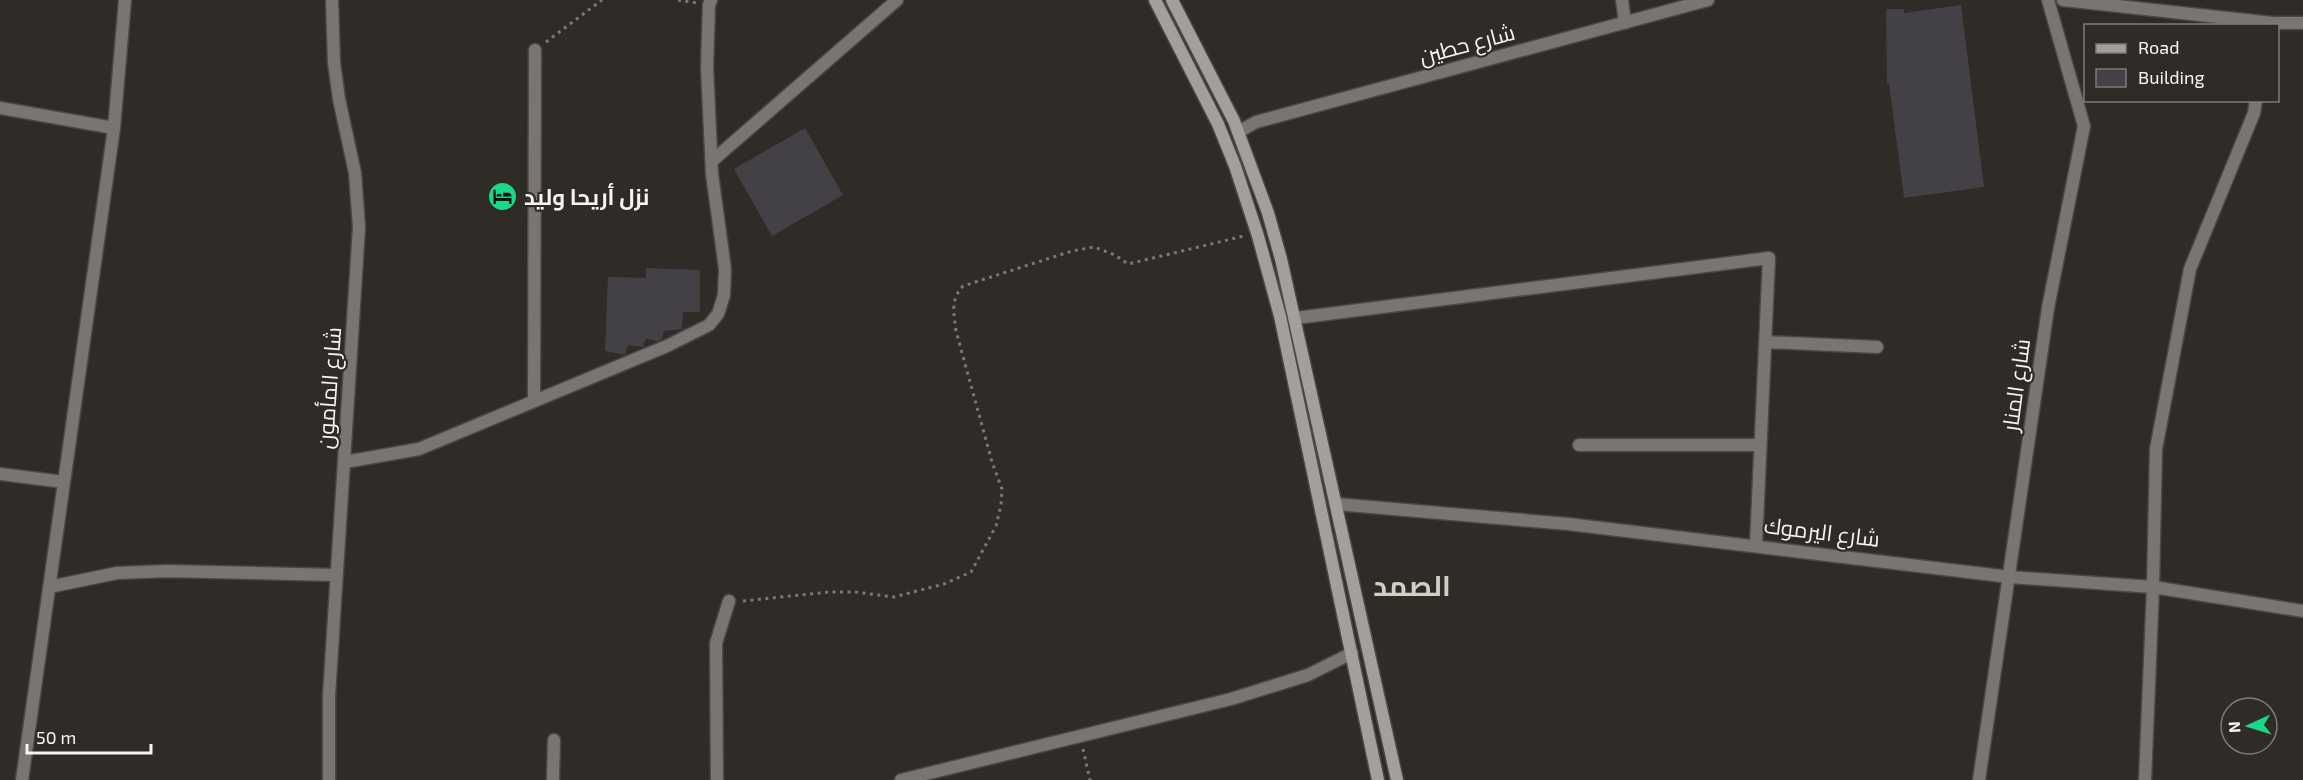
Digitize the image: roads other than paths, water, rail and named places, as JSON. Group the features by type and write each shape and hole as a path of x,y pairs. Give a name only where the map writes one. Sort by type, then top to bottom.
{"main road":[{"path":"1155,0 1218,124 1257,232 1280,316 1378,780"},
{"path":"1172,0 1238,132 1268,213 1296,318 1397,780"}],"street":[{"path":"22,780 114,128 125,0"},
{"name":"شارع المأمون","path":"329,780 329,696 359,227 355,173 339,99 334,63 332,0"},
{"path":"345,462 419,449 667,346 709,325 718,314 724,295 725,269 714,198 707,67 711,0"},
{"path":"712,161 897,0"},
{"path":"1622,0 1625,22"},
{"name":"شارع حطين","path":"1238,132 1256,122 1708,0"},
{"name":"شارع المنار","path":"1978,780 2010,577 2048,308 2084,126 2048,0"},
{"path":"2063,0 2272,24 2303,23"},
{"path":"534,401 535,50"},
{"path":"2145,780 2156,449 2190,269 2254,113 2256,102"},
{"path":"0,108 114,128"},
{"path":"1296,318 1768,258 1756,545"},
{"path":"1765,342 1877,347"},
{"path":"1579,445 1760,445"},
{"path":"0,474 64,482"},
{"name":"شارع اليرموك","path":"1336,504 1568,524 2010,577 2153,587 2303,611"},
{"path":"49,587 117,573 166,571 336,575"},
{"path":"717,780 716,644 729,601"},
{"path":"902,780 1231,699 1308,675 1352,653"},
{"path":"552,780 554,740"}],"place":[{"name":"نزل أريحا وليد","path":"503,197"}],"district":[{"name":"الصمد","path":"1412,586"}]}
